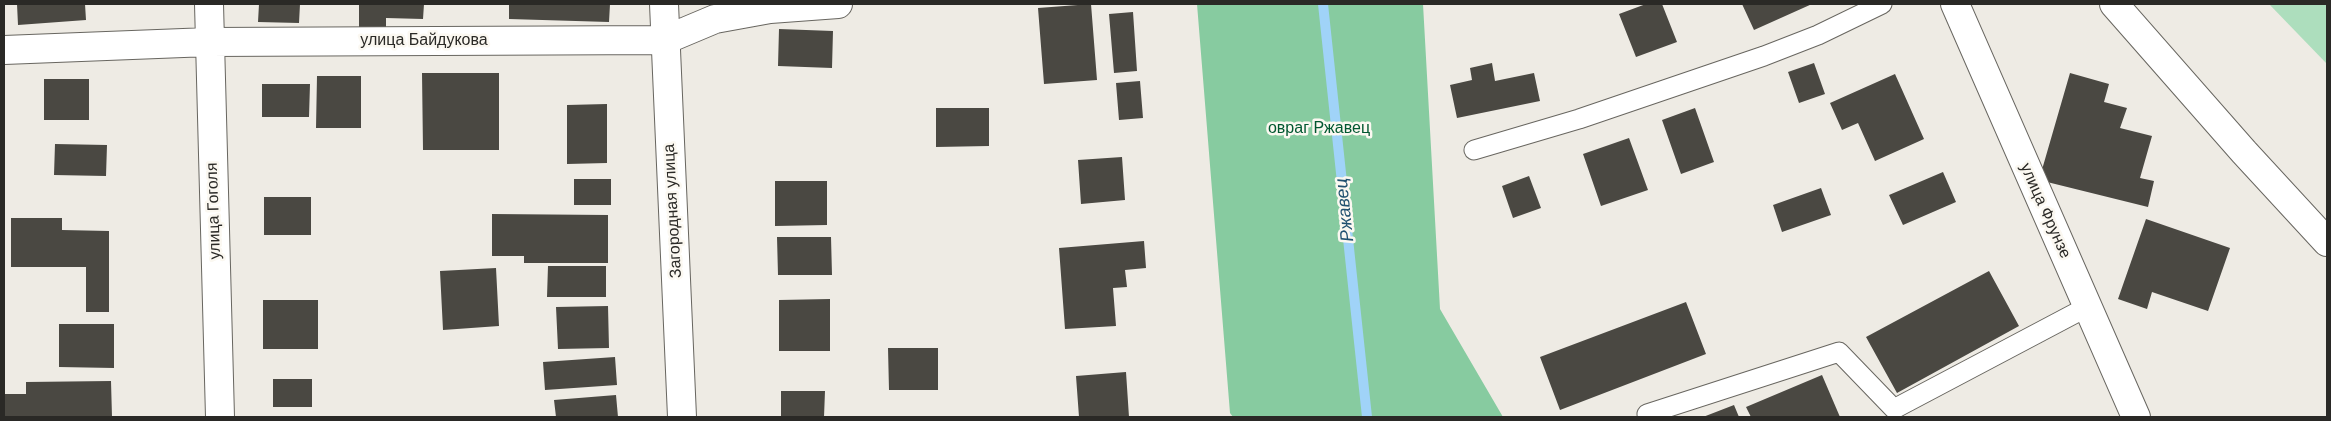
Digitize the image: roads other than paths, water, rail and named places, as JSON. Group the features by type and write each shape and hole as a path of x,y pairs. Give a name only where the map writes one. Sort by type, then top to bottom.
{"street":[{"name":"улица Гоголя","path":"209,4 220,417"},
{"name":"Загородная улица","path":"664,4 682,417"},
{"name":"улица Байдукова","path":"4,50 209,42 665,40 715,19 770,9 838,4"},
{"name":"улица Фрунзе","path":"1955,4 2136,417"},
{"path":"2114,4 2244,152 2327,242"}],"lane":[{"path":"1474,150 1579,119 1764,56 1818,35 1882,4"},
{"path":"1647,414 1839,352 1894,410 2087,307"}],"waterway":[{"name":"Ржавец","path":"1323,4 1367,417"}],"park label":[{"name":"овраг Ржавец","path":"1319,129"}]}
